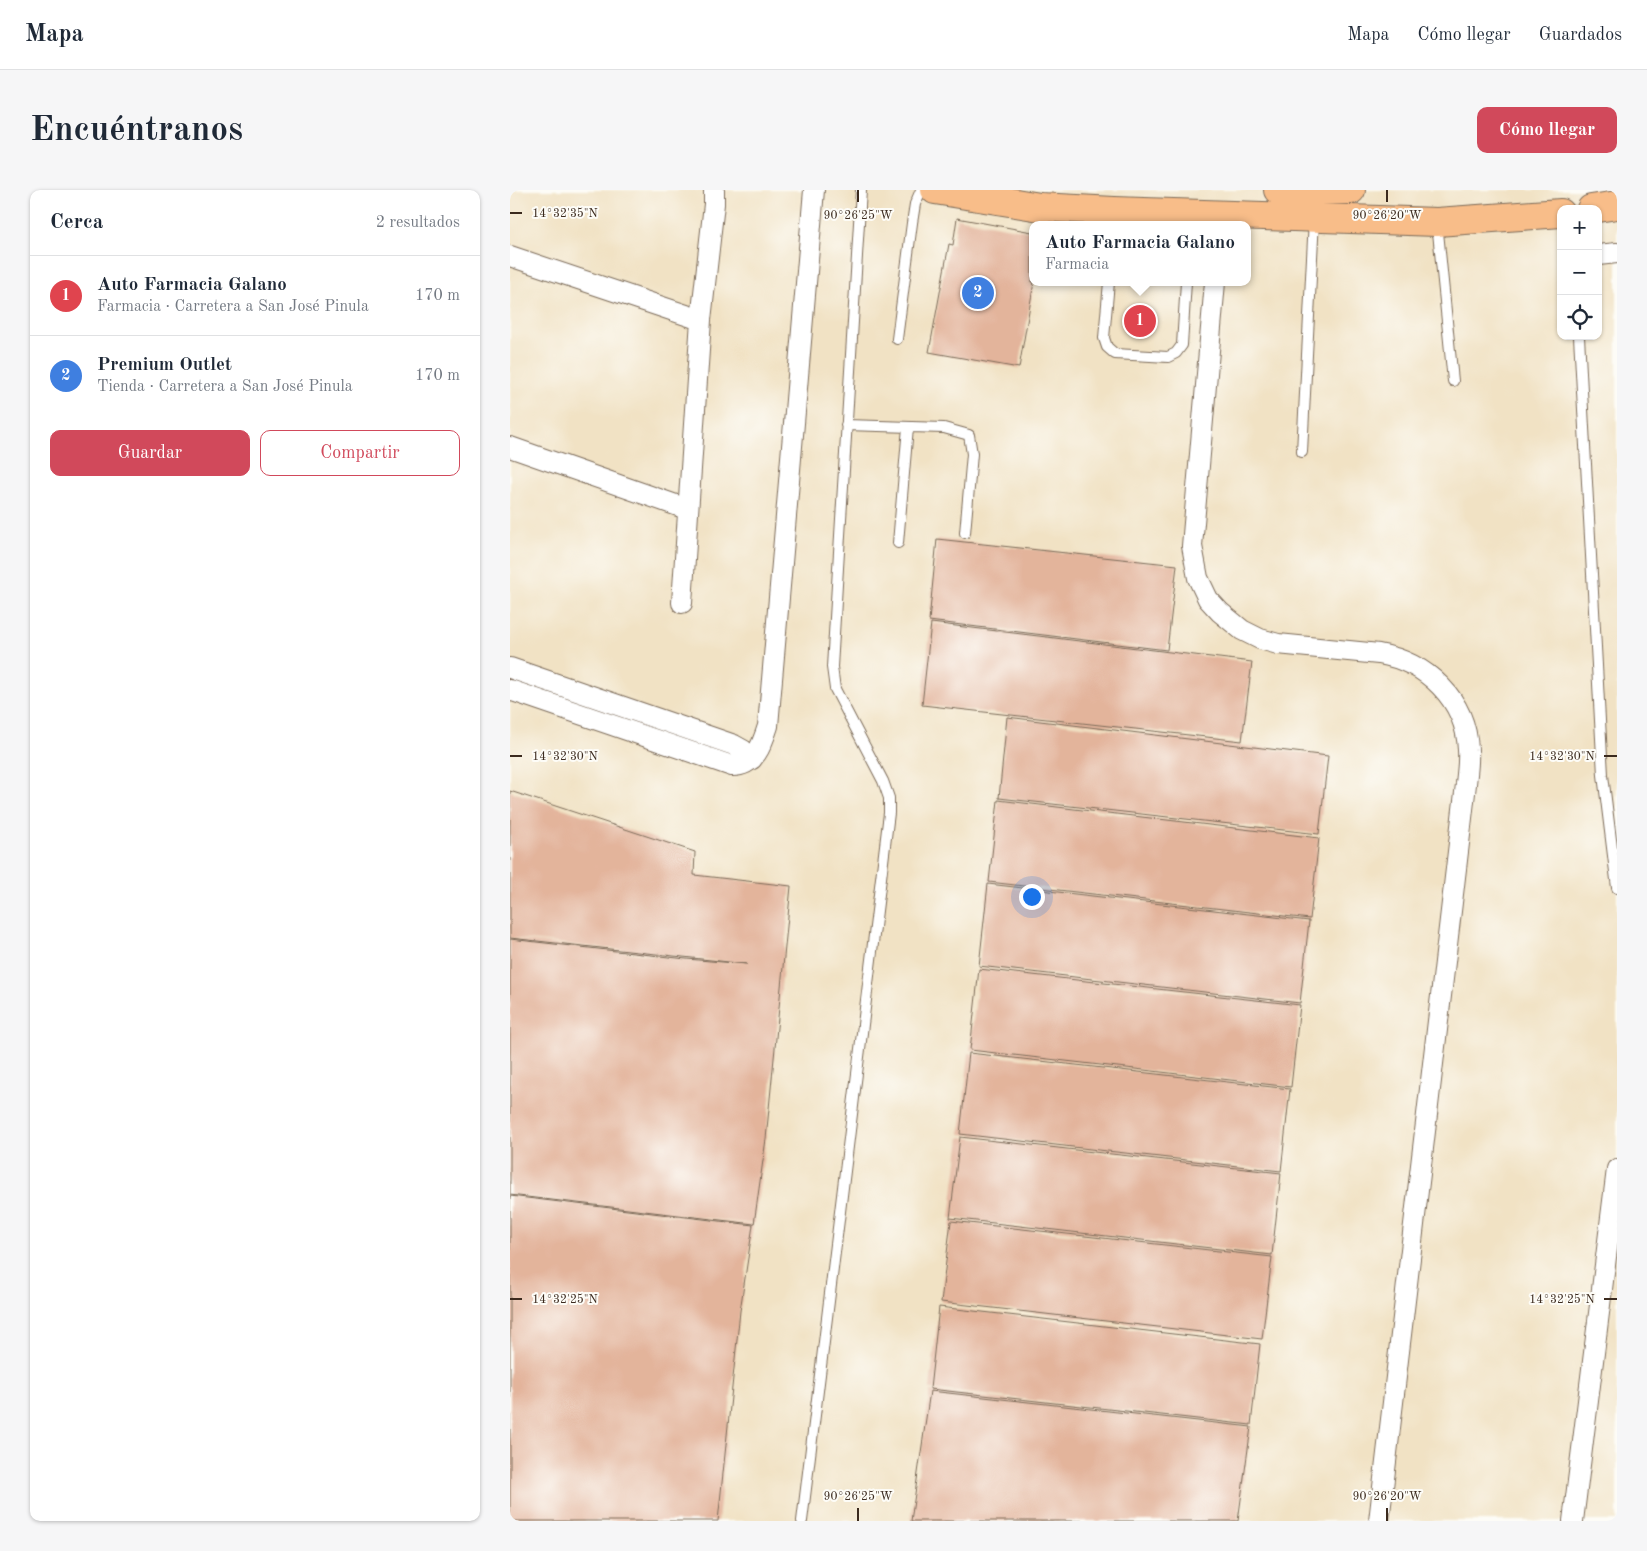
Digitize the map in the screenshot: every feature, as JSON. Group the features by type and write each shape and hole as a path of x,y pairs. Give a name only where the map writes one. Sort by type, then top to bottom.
{"main road":[{"path":"935,190 1114,218 1220,220 1314,218 1437,222 1557,213"},
{"path":"1278,190 1350,190"},
{"path":"1602,207 1617,205"}],"street":[{"path":"682,603 701,320 714,197 732,190"},
{"path":"510,690 732,766 742,765 752,759 762,746 768,726 814,190"},
{"path":"1602,255 1617,253"},
{"path":"510,256 701,320"},
{"path":"1214,286 1192,546 1198,578 1208,599 1236,626 1260,639 1289,645 1392,656 1415,666 1444,688 1463,723 1468,748 1466,784 1379,1521"},
{"path":"510,446 687,509"},
{"path":"510,668 734,744 752,759"},
{"path":"1573,1521 1617,1169"}],"lane":[{"path":"802,1521 890,798 835,689 832,667 861,190"},
{"path":"898,339 912,223 915,204 921,190"},
{"path":"1302,452 1314,218"},
{"path":"1437,222 1453,381"},
{"path":"1110,286 1104,338 1106,347 1115,354 1168,357 1176,353 1182,345 1186,286"},
{"path":"1579,340 1603,775 1617,888"},
{"path":"846,425 944,428 969,435 972,454 965,533"},
{"path":"898,543 908,427"}],"building":[{"path":"957,218 1029,231 1029,286 1033,286 1019,368 929,352 949,244 953,245"},
{"path":"937,539 1177,565 1167,650 929,621"},
{"path":"931,623 1252,662 1242,741 922,705"},
{"path":"1007,717 1328,756 1319,834 999,798"},
{"path":"510,791 695,852 694,875 791,886 766,1139 754,1224 510,1195 510,939 747,964 510,938"},
{"path":"998,800 1319,838 1310,919 989,882"},
{"path":"988,884 1309,921 1300,1003 979,966"},
{"path":"979,969 1300,1005 1291,1087 970,1050"},
{"path":"969,1053 1290,1089 1281,1171 960,1134"},
{"path":"960,1137 1281,1173 1272,1255 950,1218"},
{"path":"510,1196 753,1225 740,1311 718,1521 510,1521"},
{"path":"951,1221 1272,1257 1262,1339 941,1302"},
{"path":"939,1307 1260,1344 1251,1425 930,1389"},
{"path":"930,1391 1251,1427 1238,1521 911,1521"}],"place":[{"name":"Premium Outlet","path":"978,293"},
{"name":"Auto Farmacia Galano","path":"1140,321"}]}
